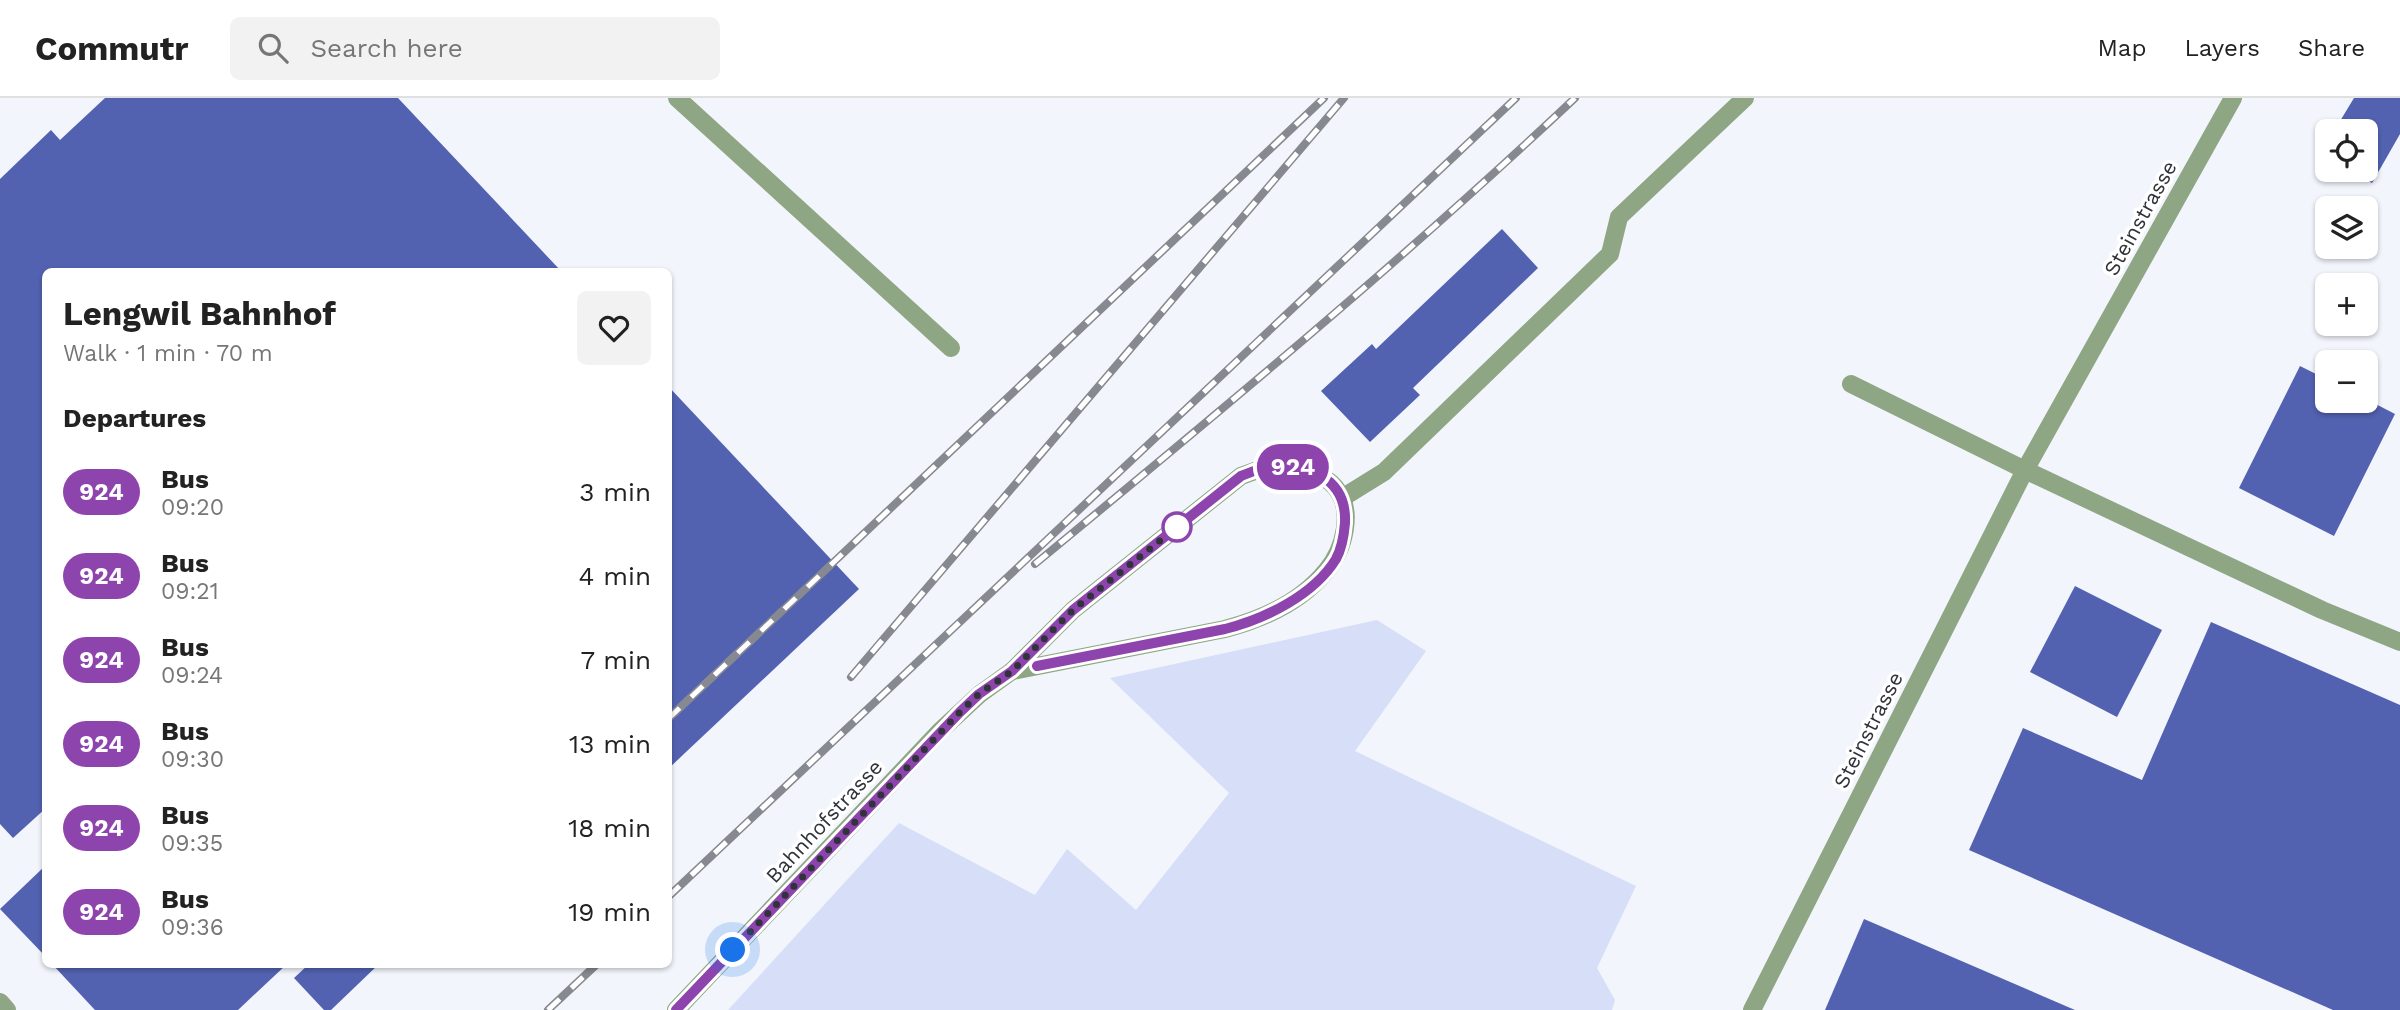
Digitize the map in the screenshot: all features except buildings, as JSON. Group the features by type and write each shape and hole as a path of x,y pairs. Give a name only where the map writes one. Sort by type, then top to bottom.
{"street":[{"path":"677,98 951,348"},
{"path":"1342,498 1384,472 1610,254 1619,218 1745,98"},
{"name":"Steinstrasse","path":"1752,1010 2025,470 2233,98"},
{"path":"1851,384 2025,470 2322,610 2400,642"},
{"path":"1287,466 1306,469 1335,486 1342,498 1344,537 1337,557 1324,574 1283,607 1250,623 1225,629 1012,671 1073,610 1241,476 1264,468 1287,466"},
{"name":"Bahnhofstrasse","path":"676,1010 942,730 979,694 1012,671"},
{"path":"0,1002 8,1010"}],"shaded area":[{"path":"1377,620 1426,651 1355,751 1636,886 1597,968 1615,1000 1612,1010 728,1010 899,823 1035,895 1067,849 1136,910 1229,793 1110,678"}],"railway":[{"path":"672,715 1324,98"},
{"path":"851,677 1344,98"},
{"path":"672,893 1516,98"},
{"path":"1035,564 1376,277 1575,98"},
{"path":"548,1010 593,968"}],"bus line":[{"name":"924","path":"676,1010 923,749 979,694 1012,671 1073,610 1241,476 1264,468 1287,466 1306,469 1335,486 1342,498 1344,537 1337,557 1324,574 1283,607 1250,623 1225,629 1037,666"}],"route":[{"path":"733,950 960,712 979,694 1012,671 1073,610 1186,520 1177,527"}]}
